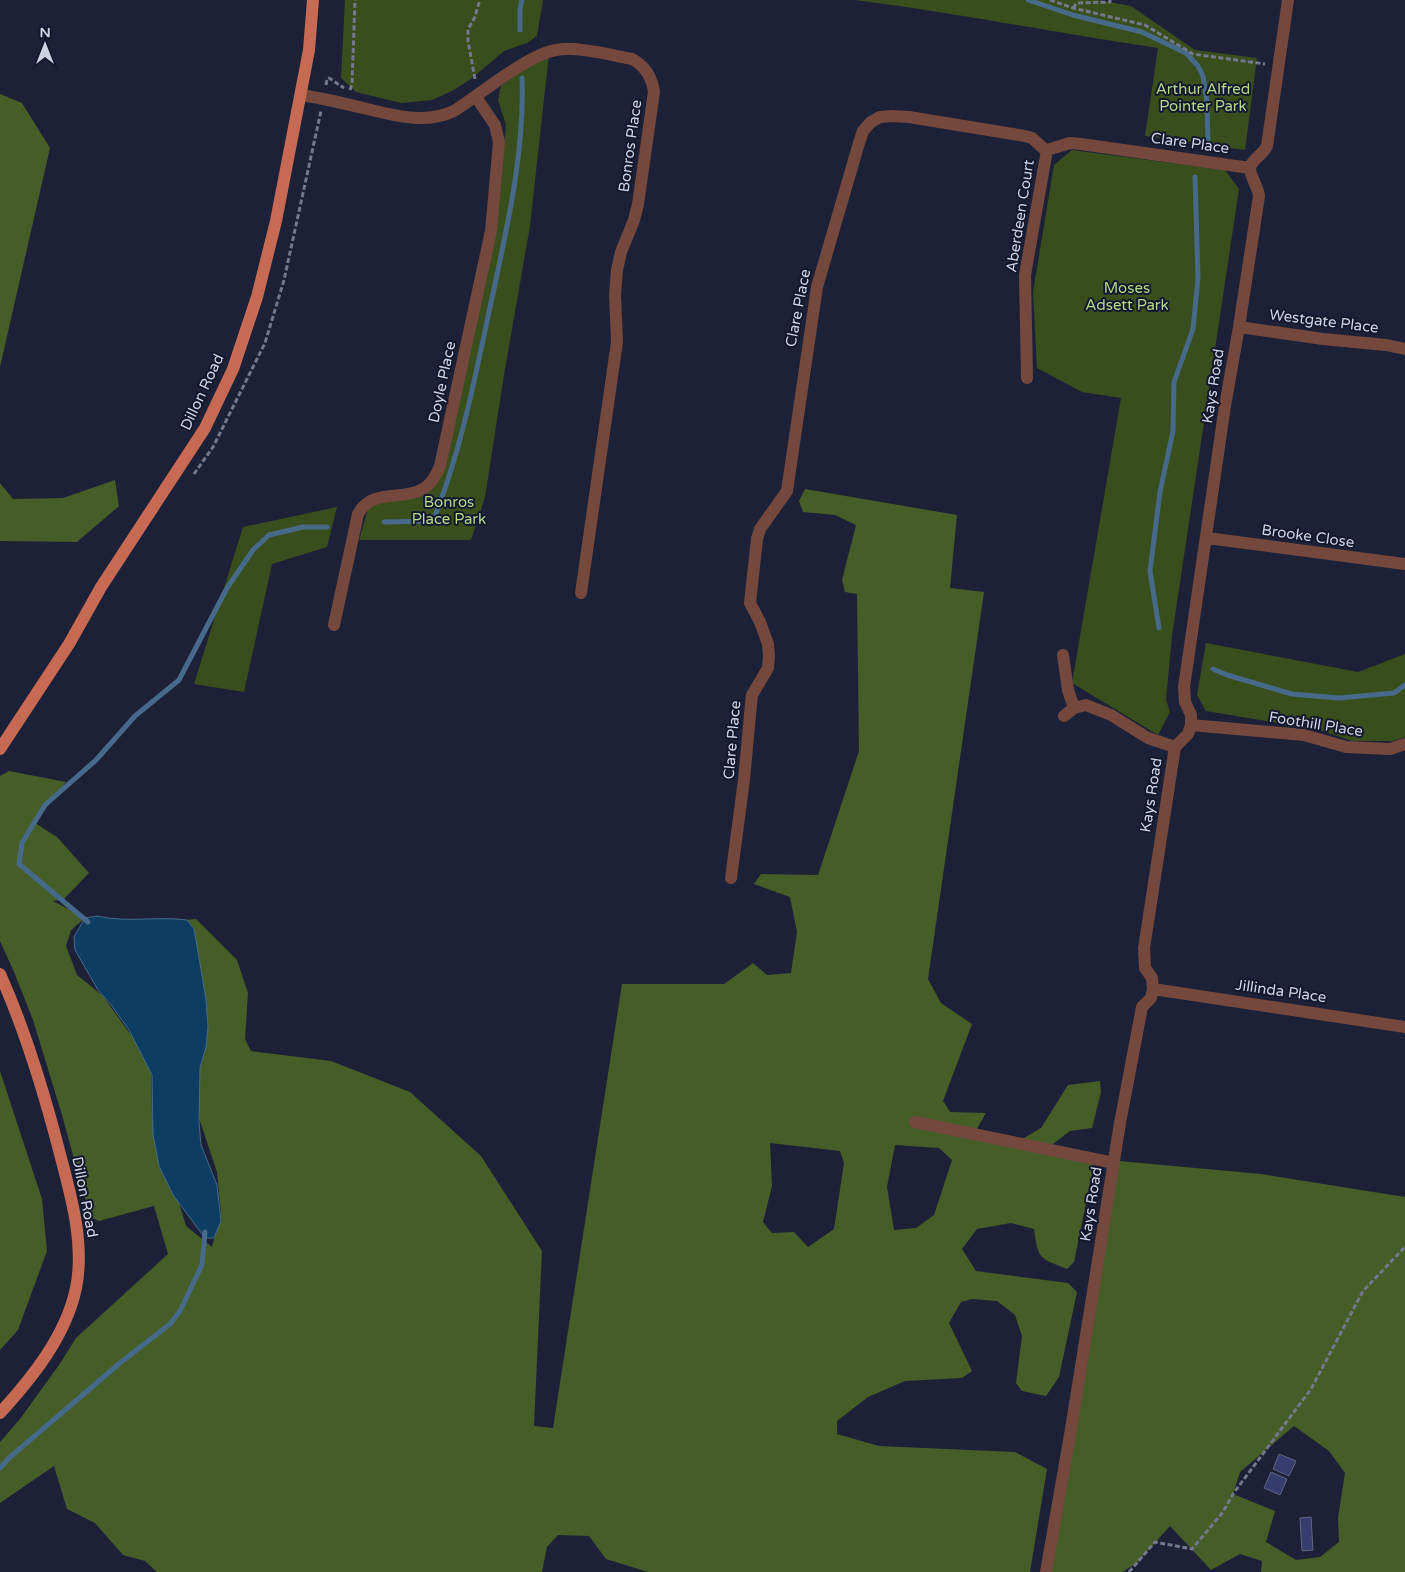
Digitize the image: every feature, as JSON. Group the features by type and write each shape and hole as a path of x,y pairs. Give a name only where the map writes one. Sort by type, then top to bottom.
{"main road":[{"name":"Dillon Road","path":"0,749 69,644 101,587 205,428 233,369 257,297 276,221 309,50 313,0"},
{"name":"Dillon Road","path":"0,974 24,1032 43,1090 74,1215 78,1239 76,1288 62,1328 33,1373 0,1413"}],"street":[{"path":"1250,168 1251,164 1263,153 1267,146 1288,0"},
{"name":"Bonros Place","path":"301,95 324,98 399,116 430,118 446,115 541,54 558,50 573,50 632,59 645,69 653,85 654,92 637,212 621,252 617,270 615,295 617,342 581,594"},
{"name":"Doyle Place","path":"334,625 358,514 362,507 376,498 416,492 426,487 440,466 491,231 499,142 495,125 476,96"},
{"name":"Clare Place","path":"731,878 746,771 750,704 752,695 768,668 769,656 760,622 750,603 757,539 760,529 787,491 817,287 864,131 871,122 880,117 909,117 1026,136 1032,138 1047,150 1070,143 1250,168"},
{"name":"Aberdeen Court","path":"1027,378 1025,276 1047,150"},
{"name":"Kays Road","path":"1046,1572 1142,1007 1150,998 1153,988 1152,978 1145,968 1144,948 1175,747 1188,734 1191,725 1191,715 1185,702 1184,687 1225,406 1259,196 1258,188 1250,174 1250,168"},
{"name":"Westgate Place","path":"1239,327 1405,349"},
{"name":"Brooke Close","path":"1207,538 1405,564"},
{"path":"1063,655 1069,712 1086,704 1111,715 1148,738 1175,747"},
{"name":"Foothill Place","path":"1191,725 1304,735 1346,747 1390,750 1405,744"},
{"name":"Jillinda Place","path":"1153,988 1405,1027"},
{"path":"915,1122 1114,1163"}],"path":[{"path":"324,98 327,79 329,78 346,90 351,91 354,0"},
{"path":"476,96 473,90 474,71 470,57 468,29 474,19 480,0"},
{"path":"1050,0 1073,8 1145,25 1193,54 1278,66"},
{"path":"1073,8 1077,3 1110,2 1110,0"},
{"path":"1129,1572 1155,1542 1192,1549 1223,1512 1233,1494 1311,1389 1363,1291 1405,1247"}],"green space":[{"path":"345,0 543,0 537,36 527,43 504,51 471,79 452,91 432,100 401,103 356,92 341,78"},
{"name":"Arthur Alfred Pointer Park","path":"855,0 1098,0 1131,6 1195,50 1257,58 1245,150 1145,136 1158,48"},
{"name":"Bonros Place Park","path":"549,54 530,226 485,497 471,540 359,540 368,509 382,501 432,487 496,227 506,125 498,100 501,86 534,61"},
{"path":"0,94 22,103 50,148 0,367"},
{"name":"Moses Adsett Park","path":"1072,150 1225,170 1239,189 1172,636 1166,700 1170,712 1158,735 1072,683 1121,398 1082,392 1037,368 1033,292 1054,165"},
{"path":"115,480 119,506 77,542 0,541 0,483 13,499 63,498"},
{"path":"805,489 957,515 950,588 984,592 928,979 941,1003 972,1024 943,1101 950,1112 986,1113 974,1134 1010,1146 1041,1128 1068,1085 1100,1081 1101,1092 1092,1128 1070,1131 1049,1147 1094,1164 1074,1262 1067,1269 1045,1259 1039,1252 1034,1229 1011,1223 977,1229 962,1249 976,1271 1068,1283 1077,1292 1059,1377 1046,1396 1022,1391 1016,1383 1022,1336 1015,1315 997,1301 972,1299 961,1302 949,1323 972,1371 962,1378 905,1381 868,1397 837,1421 837,1434 879,1446 1015,1452 1047,1469 1030,1572 648,1572 606,1559 589,1536 558,1535 547,1547 542,1572 157,1572 145,1561 123,1555 95,1523 67,1509 54,1466 0,1503 0,1442 20,1419 76,1338 168,1254 154,1206 99,1221 90,1217 33,1020 0,941 0,776 9,771 66,782 35,823 57,837 89,873 64,899 53,901 85,918 71,930 66,946 77,975 103,996 151,1063 152,1115 186,1226 212,1247 221,1213 217,1172 190,1091 181,931 185,920 196,919 237,960 248,993 245,1039 251,1051 331,1061 410,1092 481,1156 542,1251 534,1426 553,1428 622,984 724,984 753,963 767,975 791,973 797,932 790,897 754,884 761,874 818,875 859,751 857,594 845,592 842,580 856,525 835,515 803,512 799,501","holes":["770,1143 840,1151 844,1163 834,1229 808,1247 794,1232 772,1233 763,1222 772,1186","895,1145 939,1148 952,1160 934,1215 916,1228 894,1230 887,1187"]},
{"path":"337,507 327,547 272,564 244,692 194,684 243,527"},
{"path":"1206,643 1358,672 1405,654 1405,737 1393,741 1352,741 1320,730 1206,711 1197,695"},
{"path":"0,1071 42,1199 47,1251 18,1330 0,1350"},
{"path":"1119,1161 1261,1174 1405,1197 1405,1572 1261,1572 1262,1561 1240,1554 1211,1570 1170,1526 1137,1563 1122,1572 1048,1572","holes":["1294,1426 1329,1451 1345,1473 1338,1518 1339,1542 1320,1557 1296,1560 1266,1542 1275,1511 1233,1494 1240,1472"]}],"water":[{"path":"97,916 120,919 187,920 194,929 206,999 208,1027 206,1047 200,1068 199,1123 201,1145 217,1185 221,1221 214,1238 205,1238 173,1195 159,1166 153,1134 152,1075 129,1030 98,990 75,950 74,937 85,918"}],"building":[{"path":"1279,1454 1296,1461 1289,1476 1273,1469"},
{"path":"1271,1472 1287,1479 1280,1495 1264,1488"},
{"path":"1311,1517 1313,1550 1302,1551 1300,1518"}],"waterway":[{"path":"520,30 522,0"},
{"path":"1028,0 1073,15 1142,32 1186,53 1198,66 1203,76 1207,101 1208,143"},
{"path":"384,522 433,521 443,496 472,392 513,196 520,136 522,78"},
{"path":"1159,628 1150,571 1160,492 1173,431 1174,382 1193,329 1198,278 1195,177"},
{"path":"88,922 19,864 22,843 45,805 96,760 135,716 179,680 227,588 253,550 269,535 303,527 327,527"},
{"path":"1213,669 1292,694 1339,698 1394,693 1405,685"},
{"path":"0,1468 9,1458 120,1363 170,1324 180,1311 202,1265 205,1232"}]}
